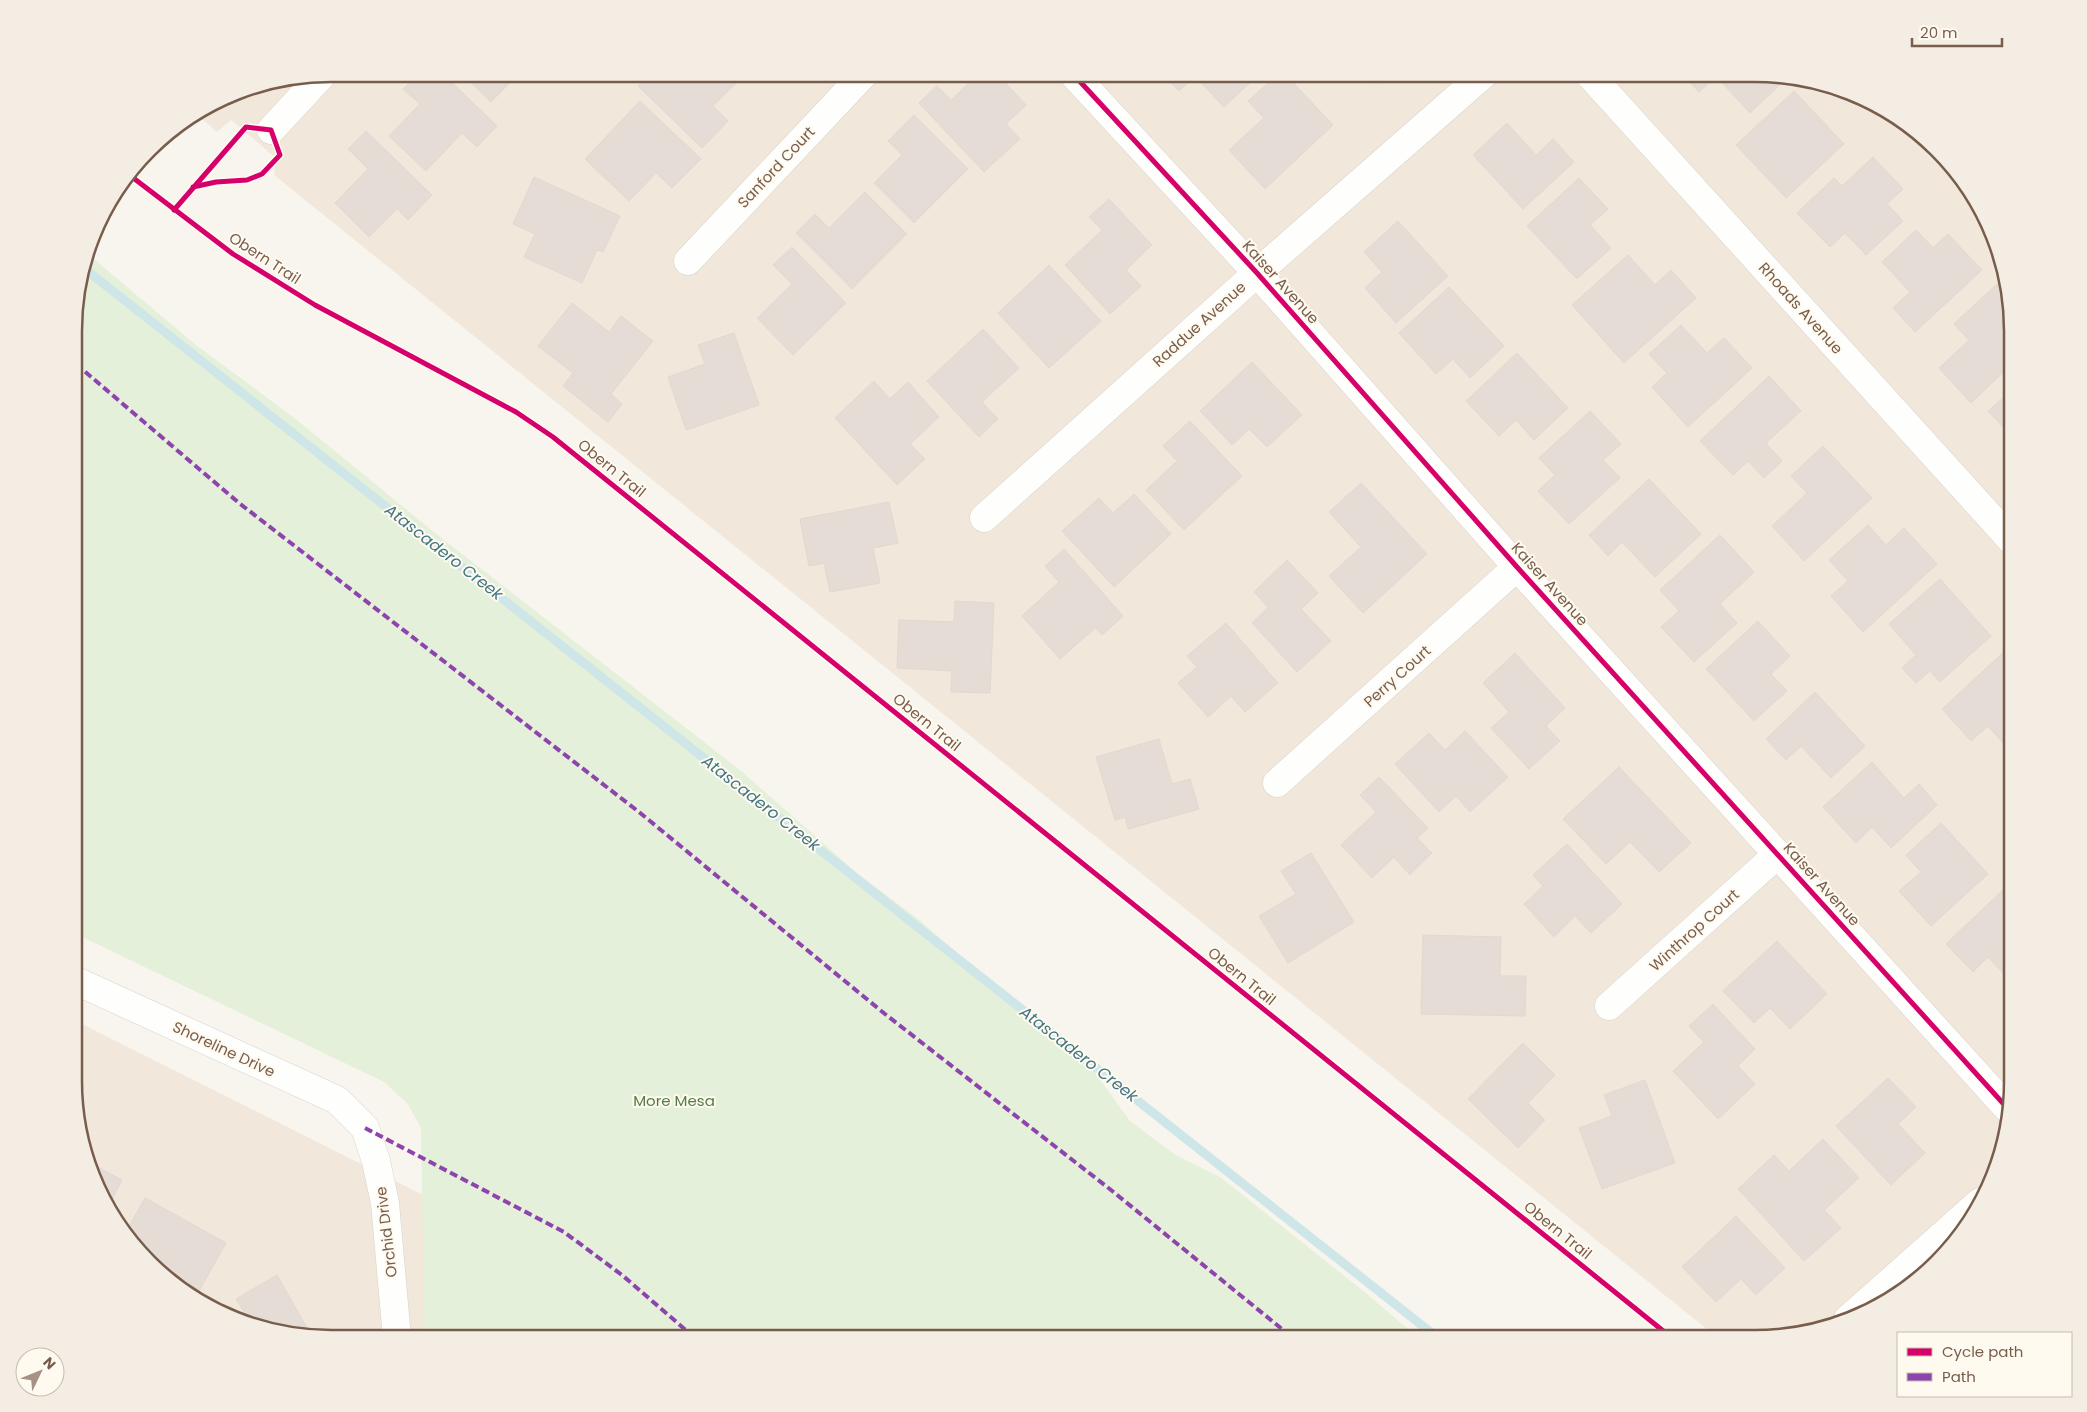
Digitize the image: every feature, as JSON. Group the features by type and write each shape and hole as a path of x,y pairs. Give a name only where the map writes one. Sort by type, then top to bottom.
{"street":[{"name":"Sanford Court","path":"688,261 856,82"},
{"name":"Kaiser Avenue","path":"1080,82 1256,273 1518,567 2003,1103"},
{"name":"Raddue Avenue","path":"984,518 1256,273 1475,82"},
{"name":"Rhoads Avenue","path":"1596,82 2004,532"},
{"path":"271,130 314,83"},
{"name":"Perry Court","path":"1277,784 1518,567"},
{"name":"Winthrop Court","path":"1609,1006 1778,854"},
{"name":"Shoreline Drive","path":"82,984 337,1100 365,1128"},
{"name":"Orchid Drive","path":"365,1128 376,1161 385,1202 396,1330"},
{"path":"1865,1304 1964,1217"}],"shaded area":[{"path":"332,82 1755,82 1804,87 1820,91 1851,101 1880,116 1920,144 1943,167 1971,207 1986,236 1996,267 2004,316 2004,1096 1996,1145 1986,1176 1971,1205 1943,1245 1920,1268 1880,1296 1851,1311 1804,1325 1755,1330 1708,1330 274,175 276,158 231,120 217,132 202,119 236,101 283,87"},
{"path":"82,1024 431,1199 436,1330 332,1330 299,1327 267,1321 236,1311 222,1304 180,1278 144,1245 125,1219 108,1190 101,1176 87,1129 82,1080"}],"green space":[{"name":"More Mesa","path":"94,259 196,345 297,420 435,533 740,770 857,873 919,920 1093,1070 1130,1121 1174,1154 1220,1177 1366,1293 1409,1330 422,1330 424,1298 421,1128 407,1103 384,1082 82,937 82,332 87,283"}],"building":[{"path":"410,82 451,82 497,126 477,147 462,133 426,171 389,136 420,104 403,89"},
{"path":"470,82 511,82 491,102"},
{"path":"642,82 737,82 713,106 728,121 702,148 638,86"},
{"path":"970,82 1004,82 1026,105 1006,124 1020,139 984,172 919,103 937,86 951,100"},
{"path":"1171,82 1189,82 1179,91"},
{"path":"1201,82 1251,82 1224,107"},
{"path":"1269,82 1293,82 1333,125 1265,189 1229,150 1264,118 1248,101"},
{"path":"1690,82 1710,82 1699,92"},
{"path":"1722,82 1781,84 1750,113"},
{"path":"1794,91 1844,144 1786,198 1736,145"},
{"path":"640,101 701,159 672,188 656,173 629,201 585,159"},
{"path":"914,115 968,169 914,223 874,183 902,155 888,141"},
{"path":"1507,123 1536,155 1553,139 1574,162 1523,209 1473,155"},
{"path":"366,131 432,195 408,220 397,209 369,237 335,203 368,169 348,149"},
{"path":"1873,157 1903,189 1887,204 1903,221 1866,255 1845,233 1830,247 1797,213 1834,178 1842,186"},
{"path":"534,177 620,216 603,252 597,250 582,283 524,257 535,234 513,224"},
{"path":"1579,178 1608,209 1590,225 1611,248 1577,279 1527,226"},
{"path":"865,192 907,234 852,289 796,233 815,214 829,228"},
{"path":"1109,199 1152,245 1126,270 1141,286 1110,314 1065,265 1102,230 1089,217"},
{"path":"1398,221 1448,276 1396,323 1365,288 1382,272 1364,252"},
{"path":"1916,230 1933,248 1948,234 1982,270 1915,332 1893,308 1910,292 1882,262"},
{"path":"792,247 846,303 793,355 757,318 792,284 773,265"},
{"path":"1628,255 1655,285 1671,270 1696,298 1624,363 1572,305"},
{"path":"1049,265 1101,321 1049,368 998,313"},
{"path":"1997,284 2001,288 2004,316 2004,372 1971,403 1939,368 1969,340 1954,324"},
{"path":"1449,287 1504,346 1470,378 1453,359 1436,374 1399,333"},
{"path":"572,303 609,332 621,316 653,341 611,394 622,404 608,422 563,386 573,373 538,346"},
{"path":"1681,325 1707,353 1724,338 1752,368 1688,427 1652,387 1667,373 1649,354"},
{"path":"983,329 1019,368 982,402 998,419 979,437 927,381"},
{"path":"734,333 759,405 686,430 668,377 705,364 698,345"},
{"path":"1517,353 1568,408 1534,440 1516,420 1499,436 1466,401"},
{"path":"1252,362 1302,415 1267,447 1249,429 1232,445 1200,411"},
{"path":"1769,376 1801,411 1766,443 1782,461 1764,478 1748,461 1733,475 1700,441"},
{"path":"874,381 890,399 908,382 939,417 910,444 925,459 897,485 835,418"},
{"path":"2004,397 2004,428 1988,411"},
{"path":"1590,411 1621,444 1603,460 1620,478 1569,524 1538,491 1555,475 1539,458"},
{"path":"1190,421 1242,476 1184,530 1146,490 1177,461 1163,446"},
{"path":"1823,446 1872,498 1804,561 1772,526 1807,493 1791,476"},
{"path":"1649,479 1701,534 1655,577 1622,542 1608,556 1589,535"},
{"path":"1361,483 1427,554 1363,613 1329,576 1361,547 1329,512"},
{"path":"1134,494 1171,534 1114,587 1062,531 1099,498 1113,513"},
{"path":"889,502 898,543 873,548 880,583 830,592 824,563 809,566 800,519"},
{"path":"1868,525 1886,545 1904,528 1937,564 1863,632 1831,596 1848,581 1829,560"},
{"path":"1720,535 1754,572 1720,604 1737,623 1694,662 1661,627 1679,611 1660,590"},
{"path":"1064,549 1123,616 1102,635 1095,628 1060,659 1022,616 1059,582 1045,566"},
{"path":"1287,560 1318,593 1301,609 1331,641 1297,672 1252,623 1268,607 1254,592"},
{"path":"1940,579 1991,636 1940,682 1930,671 1916,683 1902,668 1916,655 1889,624"},
{"path":"955,601 994,603 990,693 951,692 952,671 897,668 899,620 954,622"},
{"path":"1758,621 1790,656 1771,674 1787,691 1754,721 1706,669"},
{"path":"1226,623 1278,683 1245,712 1231,696 1208,717 1178,683 1197,667 1187,656"},
{"path":"2004,652 2004,744 1988,726 1971,741 1942,709"},
{"path":"1515,653 1565,708 1546,726 1560,741 1529,769 1491,728 1509,712 1483,683"},
{"path":"1815,692 1865,746 1831,778 1801,746 1786,760 1766,739"},
{"path":"1465,731 1508,777 1470,812 1456,796 1439,812 1395,764 1429,733 1445,750"},
{"path":"1159,739 1172,784 1190,779 1199,809 1128,829 1125,817 1115,820 1096,757"},
{"path":"1872,762 1904,798 1919,784 1937,805 1891,848 1872,827 1856,843 1823,807"},
{"path":"1619,767 1691,843 1659,872 1630,842 1606,864 1563,819"},
{"path":"1379,777 1428,828 1417,838 1432,853 1410,875 1394,857 1372,878 1341,845 1376,812 1360,795"},
{"path":"1941,823 1988,874 1931,926 1899,891 1921,872 1906,855"},
{"path":"1567,844 1622,904 1591,933 1575,916 1554,937 1524,904 1543,886 1533,875"},
{"path":"1311,853 1354,922 1288,963 1259,916 1296,894 1281,871"},
{"path":"2004,889 2004,974 1988,957 1973,972 1946,944"},
{"path":"1423,935 1501,937 1500,976 1526,976 1525,1016 1421,1014"},
{"path":"1777,941 1827,994 1790,1029 1770,1008 1754,1023 1723,991"},
{"path":"1713,1004 1755,1049 1738,1066 1755,1084 1718,1119 1673,1071 1704,1042 1689,1026"},
{"path":"1523,1043 1555,1075 1528,1103 1545,1120 1518,1148 1468,1099"},
{"path":"1888,1078 1916,1107 1898,1124 1925,1153 1891,1185 1836,1126"},
{"path":"1645,1080 1675,1163 1602,1189 1579,1128 1612,1116 1604,1095"},
{"path":"1823,1139 1859,1178 1824,1210 1841,1228 1804,1261 1738,1189 1774,1155 1789,1171"},
{"path":"98,1167 122,1180 112,1198"},
{"path":"145,1198 226,1243 199,1291 167,1268 144,1245 130,1226"},
{"path":"1736,1216 1785,1268 1756,1295 1741,1279 1716,1302 1682,1267"},
{"path":"277,1275 307,1328 283,1325 245,1314 236,1299"}],"waterway":[{"name":"Atascadero Creek","path":"90,273 1428,1330"}],"marked path":[{"path":"82,369 239,503 639,812 885,1014 1111,1190 1283,1330"},
{"path":"365,1128 564,1232 622,1275 686,1330"}],"cycle path":[{"path":"1080,82 1257,273 1517,567 2003,1103"},
{"path":"174,210 246,127 271,130 280,155 262,174 247,180 216,182 193,187"},
{"name":"Obern Trail","path":"135,179 233,254 315,305 516,412 553,437 1662,1330"}]}
